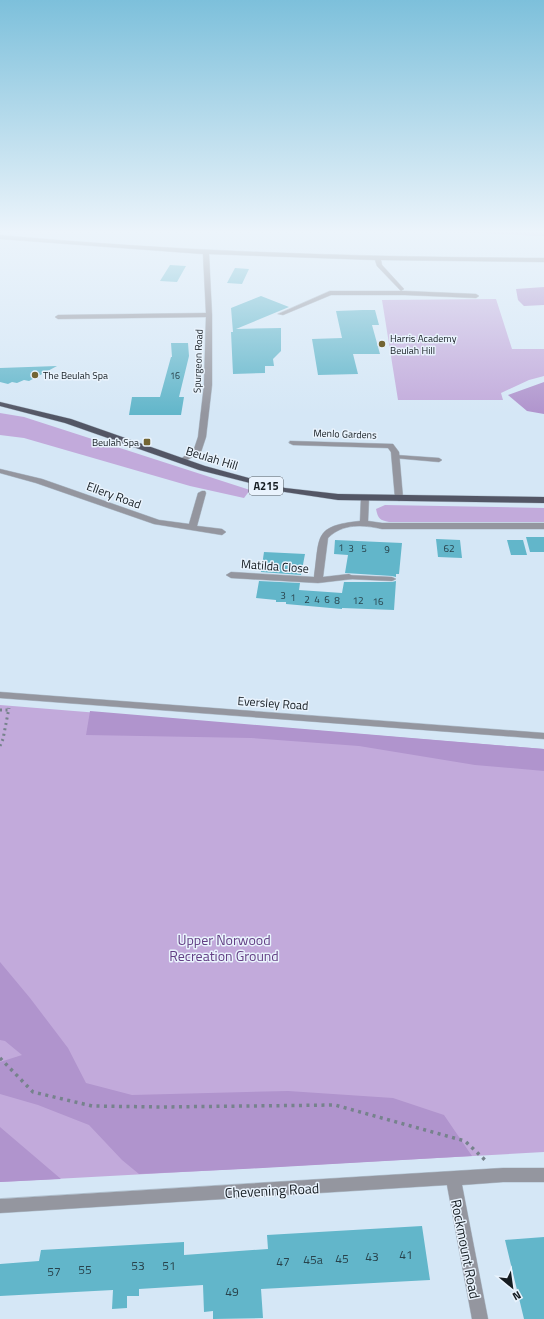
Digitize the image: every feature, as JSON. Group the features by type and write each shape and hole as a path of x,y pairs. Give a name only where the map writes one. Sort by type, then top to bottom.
{"main road":[{"name":"Beulah Hill","path":"0,404 68,422 182,462 285,490 331,496 365,498 544,500"}],"street":[{"name":"Spurgeon Road","path":"182,462 198,450 202,437 208,385 208,292"},
{"path":"58,317 209,315"},
{"name":"Menlo Gardens","path":"293,443 386,445 393,449 396,457"},
{"path":"396,457 399,498"},
{"name":"Ellery Road","path":"0,471 39,481 148,520 222,532"},
{"path":"192,528 202,493"},
{"path":"364,523 365,498"},
{"path":"318,580 324,537 330,531 339,526 364,523 382,526 544,526"},
{"name":"Matilda Close","path":"231,575 318,580 349,577"},
{"name":"Eversley Road","path":"0,695 544,736"},
{"name":"Chevening Road","path":"0,1206 503,1175 544,1175"},
{"name":"Rockmount Road","path":"453,1179 480,1319"}],"lane":[{"path":"281,314 330,293 383,292"},
{"path":"411,292 476,296"},
{"path":"396,457 439,460"},
{"path":"349,577 392,579"}],"path":[{"path":"0,746 3,739 8,710 17,697"},
{"path":"0,710 8,710"},
{"path":"0,1058 33,1092 92,1106 335,1105 465,1141 485,1160"}],"green space":[{"path":"496,299 512,349 544,349 544,376 529,380 501,393 503,400 398,400 382,300"},
{"path":"0,413 24,417 250,490 244,498 190,486 24,438 0,435"},
{"path":"385,505 544,508 544,522 389,522 383,521 379,517 376,509"},
{"name":"Upper Norwood Recreation Ground","path":"0,705 544,749 544,1152 0,1182"}],"shaded area":[{"path":"516,292 544,292 544,305 524,306 518,300"},
{"path":"544,382 544,414 527,411 508,395"},
{"path":"90,711 544,749 544,771 475,765 359,746 251,738 86,735"},
{"path":"0,962 30,998 68,1048 86,1083 132,1095 288,1091 393,1098 444,1115 472,1156 139,1174 122,1160 89,1125 38,1105 0,1094 0,1062 22,1055 5,1041 0,1040"},
{"path":"0,1127 61,1179 0,1182"}],"building":[{"path":"261,296 289,307 236,329 281,328 281,351 273,359 274,366 265,366 265,373 233,374 231,332 233,332 231,308"},
{"path":"375,310 379,325 372,325 380,354 353,354 358,374 318,375 312,339 342,338 336,311"},
{"path":"171,343 188,343 189,356 179,397 184,397 181,415 129,415 132,397 160,397 172,357"},
{"name":"The Beulah Spa","path":"57,366 29,381 24,380 17,383 12,382 8,384 0,382 0,368"},
{"path":"526,537 544,537 544,552 530,552"},
{"path":"436,539 460,540 462,558 438,557"},
{"path":"335,540 402,543 399,574 396,574 396,577 345,573 348,555 334,554"},
{"path":"507,540 523,540 527,555 511,555"},
{"path":"264,552 305,554 301,575 261,572"},
{"path":"259,581 300,583 299,590 342,593 344,582 396,581 394,610 342,609 286,604 286,602 276,602 276,600 256,598"},
{"path":"422,1226 430,1280 261,1289 263,1318 213,1319 213,1311 204,1312 203,1285 139,1289 139,1296 127,1296 127,1308 112,1309 113,1290 0,1296 0,1264 39,1261 41,1250 184,1242 184,1255 268,1249 267,1235"},
{"path":"544,1237 544,1319 524,1319 505,1240"}],"place":[{"name":"Harris Academy Beulah Hill","path":"382,344"},
{"name":"The Beulah Spa","path":"35,375"},
{"name":"Beulah Spa","path":"147,442"}]}
